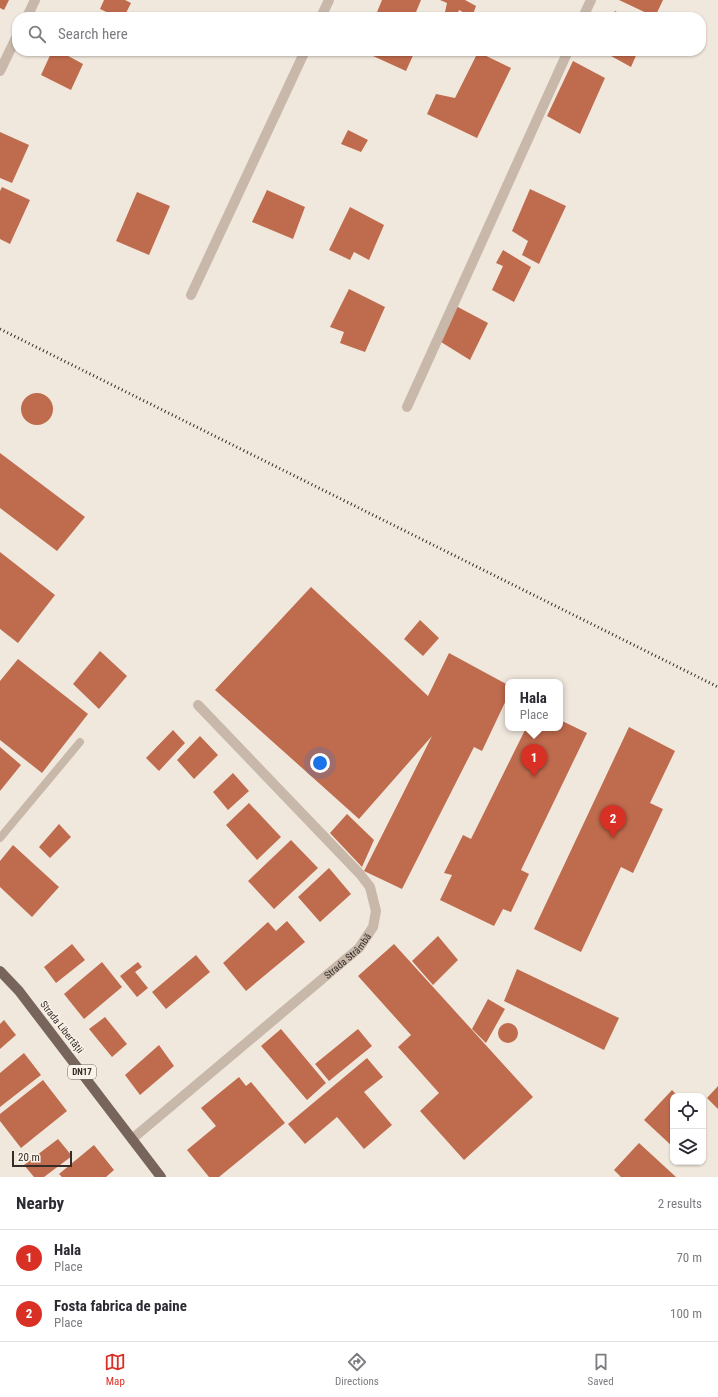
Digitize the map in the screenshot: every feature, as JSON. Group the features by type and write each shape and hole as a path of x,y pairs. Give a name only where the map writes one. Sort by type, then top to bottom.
{"main road":[{"name":"Strada Libertății","path":"0,971 19,991 161,1177"}],"street":[{"path":"29,12 35,0"},
{"path":"323,12 329,0"},
{"path":"586,12 591,0"},
{"path":"0,71 12,46"},
{"path":"191,295 303,56"},
{"path":"407,407 566,56"},
{"name":"Strada Strâmbă","path":"132,1139 359,948 373,927 376,911 370,887 360,874 198,705"}],"lane":[{"path":"0,838 80,742"}],"building":[{"path":"0,0 9,0 4,10 0,8"},
{"path":"104,0 125,0 131,3 126,12 106,12 100,9"},
{"path":"382,0 421,0 416,12 377,12"},
{"path":"440,0 465,0 476,6 474,12 463,12 459,10 458,12 445,12 447,3"},
{"path":"619,0 663,0 657,12 644,12"},
{"path":"50,56 68,56 83,64 71,90 41,75"},
{"path":"373,56 413,56 406,71"},
{"path":"476,56 486,56 511,68 477,138 427,114 436,94 455,98"},
{"path":"611,56 636,56 631,67"},
{"path":"573,61 605,78 580,134 547,116"},
{"path":"348,130 368,140 361,152 341,144"},
{"path":"0,132 29,145 12,183 0,178"},
{"path":"2,187 30,200 10,244 0,239 0,191"},
{"path":"530,189 566,206 539,264 522,255 528,241 512,231"},
{"path":"267,190 305,207 293,239 252,222"},
{"path":"137,192 170,206 149,255 116,241"},
{"path":"350,207 384,225 369,260 354,252 350,260 329,250"},
{"path":"503,250 531,267 514,302 492,290 503,266 496,263"},
{"path":"349,289 385,307 365,352 340,343 344,332 330,327"},
{"path":"456,306 488,323 470,360 441,342"},
{"path":"37,393 48,398 53,409 48,420 37,425 26,420 21,409 26,398"},
{"path":"0,453 85,517 57,551 0,508"},
{"path":"0,552 55,595 18,643 0,629"},
{"path":"311,587 428,696 449,653 505,683 505,702 482,751 474,747 402,889 364,871 432,736 359,819 215,690"},
{"path":"420,620 439,638 423,656 404,639"},
{"path":"100,651 127,676 99,709 73,684"},
{"path":"18,659 88,714 42,773 0,740 0,681"},
{"path":"563,721 587,733 521,870 529,874 511,912 503,909 494,926 440,900 452,875 444,873 463,835 471,839 525,731 563,731"},
{"path":"629,727 675,751 650,803 663,809 633,873 621,867 581,952 534,929"},
{"path":"173,730 185,743 159,771 146,758"},
{"path":"200,736 218,755 194,779 177,760"},
{"path":"0,747 21,765 0,791"},
{"path":"233,773 249,791 228,810 213,792"},
{"path":"249,803 281,837 257,860 226,825"},
{"path":"347,814 374,840 362,867 330,833"},
{"path":"59,824 71,837 50,858 39,847"},
{"path":"291,840 318,868 274,909 248,881"},
{"path":"13,845 59,887 32,917 0,887 0,861"},
{"path":"329,868 351,894 320,922 298,897"},
{"path":"287,921 305,942 246,991 223,963 268,922 276,931"},
{"path":"438,936 458,960 433,985 412,961"},
{"path":"72,944 85,960 56,983 44,967"},
{"path":"394,944 533,1097 464,1160 420,1111 439,1093 398,1047 411,1035 358,976"},
{"path":"196,955 210,972 166,1009 152,992"},
{"path":"102,962 122,987 84,1019 64,994"},
{"path":"138,962 142,967 135,972 148,988 137,997 120,976"},
{"path":"517,969 619,1018 604,1050 504,1001"},
{"path":"488,999 505,1009 486,1043 472,1029"},
{"path":"105,1017 127,1044 112,1057 89,1029"},
{"path":"4,1020 16,1035 0,1049 0,1024"},
{"path":"508,1023 515,1026 518,1033 515,1040 508,1043 501,1040 498,1033 501,1026"},
{"path":"281,1029 326,1083 307,1100 261,1046"},
{"path":"358,1029 372,1046 329,1081 315,1064"},
{"path":"159,1045 174,1066 140,1095 125,1075"},
{"path":"24,1053 41,1075 0,1107 0,1073"},
{"path":"367,1058 383,1077 364,1092 392,1125 364,1149 337,1117 305,1144 288,1124"},
{"path":"239,1077 246,1086 251,1082 285,1123 219,1177 209,1177 187,1150 216,1126 201,1108"},
{"path":"43,1080 67,1111 21,1148 0,1121 0,1114"},
{"path":"718,1086 718,1109 707,1098"},
{"path":"672,1090 675,1093 670,1093 670,1144 644,1120"},
{"path":"58,1139 72,1156 44,1177 34,1177 24,1165"},
{"path":"639,1143 676,1177 621,1177 614,1170"},
{"path":"94,1145 114,1170 106,1177 62,1177 59,1174"}],"railway":[{"path":"0,329 718,687"}],"place":[{"name":"Hala","path":"534,777"},
{"name":"Fosta fabrica de paine","path":"613,838"}]}
